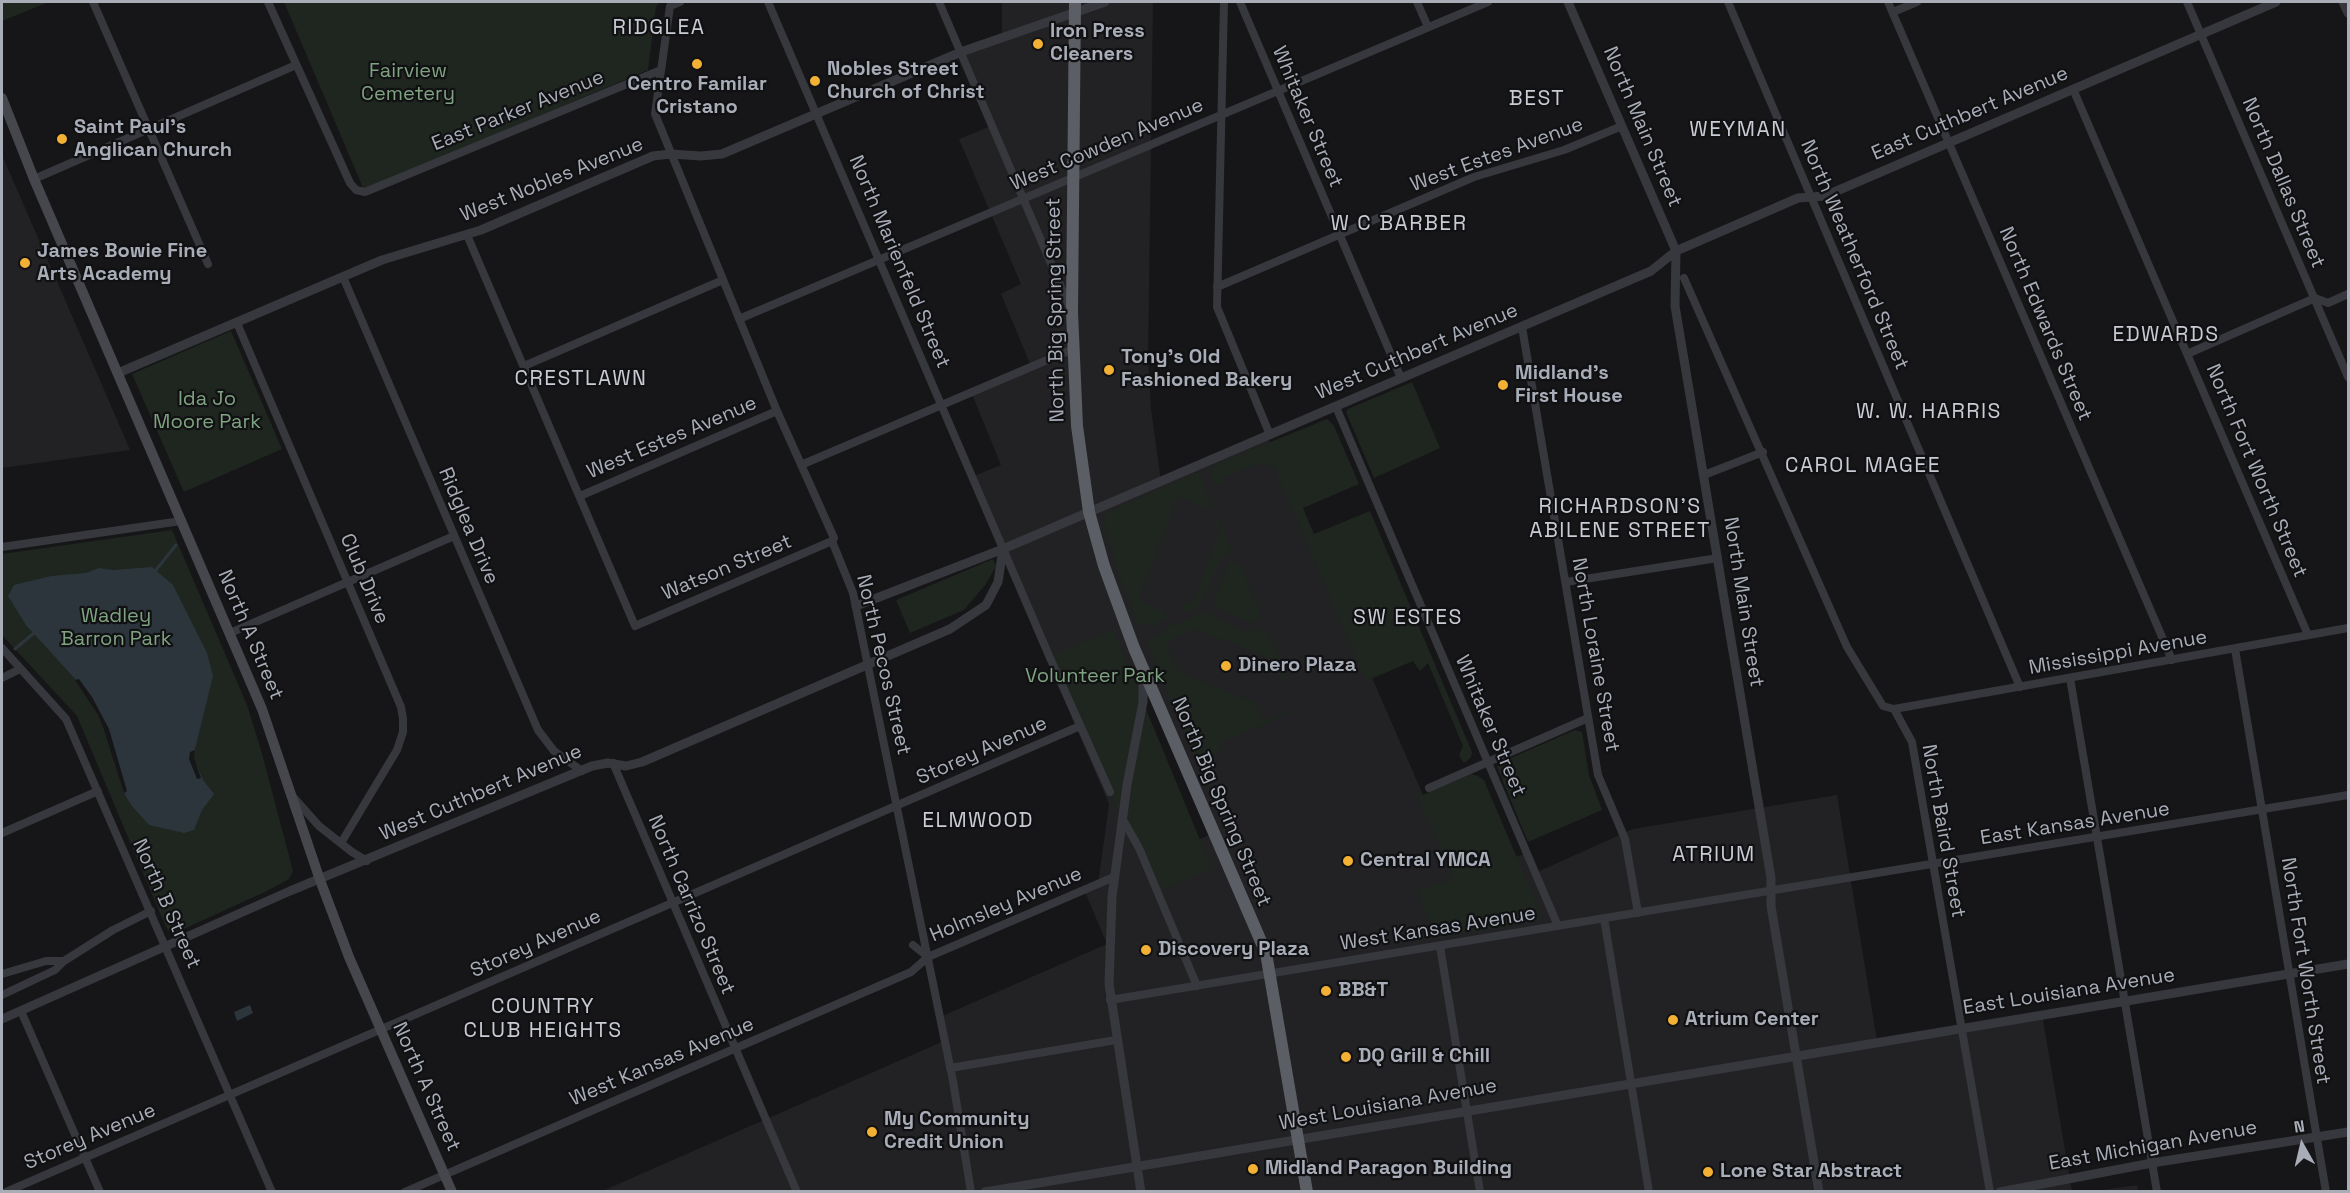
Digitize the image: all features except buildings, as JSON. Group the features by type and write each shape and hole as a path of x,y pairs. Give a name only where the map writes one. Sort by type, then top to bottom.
{"highway":[{"name":"North Big Spring Street","path":"1075,7 1073,350 1077,426 1089,512 1104,567 1143,670 1266,953 1307,1191"}],"main road":[{"name":"North A Street","path":"2,98 34,179 262,709 294,797 320,880 349,957 452,1191"}],"street":[{"path":"93,2 208,264"},
{"path":"34,179 296,65 268,2"},
{"path":"661,70 670,6 680,2"},
{"name":"North Marienfeld Street","path":"768,2 997,537 1110,792"},
{"path":"939,2 1072,312"},
{"name":"West Nobles Avenue","path":"118,373 382,260 467,235 653,156 722,154 961,52 1075,7 1105,2"},
{"path":"1224,2 1217,307 1270,435"},
{"name":"Whitaker Street","path":"1240,2 1401,378"},
{"path":"1418,2 1428,27"},
{"name":"West Cowden Avenue","path":"739,319 1488,2"},
{"name":"North Main Street","path":"1568,2 1676,251 1675,306 1771,878 1771,906 1819,1191"},
{"name":"North Weatherford Street","path":"1728,2 2020,687"},
{"name":"North Edwards Street","path":"1888,2 2172,660"},
{"path":"1893,12 1917,2"},
{"name":"North Dallas Street","path":"2187,2 2349,377"},
{"name":"East Cuthbert Avenue","path":"1676,251 1798,198 1825,196 2276,2"},
{"path":"2343,2 2349,13"},
{"name":"East Parker Avenue","path":"296,65 350,183 356,190 365,192 661,70"},
{"name":"North Pecos Street","path":"661,70 655,114 777,411 834,538 832,541 854,593 950,1068 971,1191"},
{"name":"North Fort Worth Street","path":"2073,89 2308,635"},
{"name":"West Estes Avenue","path":"1217,287 1474,177 1564,150 1622,126"},
{"path":"467,235 580,496"},
{"name":"West Cuthbert Avenue","path":"856,606 1003,549 1522,327 1651,271 1676,251"},
{"name":"Ridglea Drive","path":"343,277 538,730 554,751 582,771"},
{"name":"North Baird Street","path":"1684,278 1763,452 1847,647 1883,706 1894,709 1912,742 1990,1191"},
{"path":"524,366 723,279"},
{"path":"2187,354 2314,298 2328,303 2349,294"},
{"name":"Club Drive","path":"237,323 401,707 403,732 396,753 341,843"},
{"name":"North Loraine Street","path":"1522,327 1598,775 1625,839 1638,913"},
{"path":"801,465 1073,350"},
{"name":"Whitaker Street","path":"1336,407 1558,926"},
{"name":"West Estes Avenue","path":"580,496 777,411"},
{"path":"1704,476 1763,452"},
{"name":"Watson Street","path":"580,496 634,626 832,541"},
{"path":"2,547 182,521"},
{"path":"230,633 454,536"},
{"name":"West Cuthbert Avenue","path":"2,1019 290,891 368,861 599,764 613,763 624,766 642,762 950,629 986,605 998,582 1003,549"},
{"path":"1566,582 1718,558"},
{"name":"Mississippi Avenue","path":"1894,709 2349,628"},
{"name":"North B Street","path":"2,648 66,719 272,1191"},
{"name":"North Fort Worth Street","path":"2235,649 2326,1191"},
{"path":"2,678 20,669"},
{"path":"1142,1191 1110,1000 1109,938 1122,817 1143,702 1143,670"},
{"path":"2070,678 2157,1191"},
{"path":"1429,788 1588,718"},
{"name":"Storey Avenue","path":"6,1191 1080,726"},
{"name":"North Carrizo Street","path":"613,763 797,1191"},
{"path":"2,833 98,791"},
{"name":"East Kansas Avenue","path":"1771,891 2349,795"},
{"path":"294,797 320,826 368,861"},
{"path":"1122,817 1139,848 1197,986"},
{"name":"Holmsley Avenue","path":"913,945 927,957 1114,877"},
{"name":"West Kansas Avenue","path":"1110,1000 1771,891"},
{"path":"2,995 55,970 64,961 113,930 151,911"},
{"path":"1604,918 1649,1191"},
{"path":"1440,946 1480,1191"},
{"name":"West Kansas Avenue","path":"405,1191 911,972 927,957"},
{"path":"2,974 38,962 64,961"},
{"name":"East Louisiana Avenue","path":"1796,1055 2349,964"},
{"path":"21,1011 100,1191"},
{"path":"950,1068 1116,1040"},
{"name":"West Louisiana Avenue","path":"985,1191 1796,1055"},
{"name":"East Michigan Avenue","path":"2000,1191 2152,1163 2349,1132"}],"shaded area":[{"path":"1002,2 1153,2 1148,360 1151,409 1161,481 1267,436 1460,880 1526,853 1535,873 1633,829 1837,795 1877,1041 2042,1014 2072,1191 600,1192 944,1041 940,1017 1107,944 1085,892 1098,885 1109,804 969,478 1001,465 971,392 1031,366 1001,294 1021,284 959,139 991,126 958,48 1002,33","holes":["1154,694 1214,833 1146,862 1145,698"]},
{"name":"James Bowie Fine Arts Academy","path":"2,155 96,371 130,450 2,468"},
{"path":"152,567 173,585 207,653 213,676 193,757 203,780 214,794 202,810 194,830 184,833 149,825 132,806 125,795 112,748 98,715 77,681 26,625 8,596 14,585 51,576 86,573 99,568 113,570"},
{"path":"250,1005 253,1013 237,1021 234,1012"},
{"path":"2137,1185 2138,1191 2097,1191"}],"green space":[{"path":"2,2 49,2 2,21"},
{"name":"Fairview Cemetery","path":"284,2 660,2 656,7 648,70 364,190"},
{"name":"Ida Jo Moore Park","path":"231,331 282,449 184,492 132,374"},
{"path":"1412,382 1440,448 1374,478 1346,412 1348,409"},
{"path":"1327,419 1334,426 1359,484 1303,508 1314,534 1370,511 1472,752 1466,762 1463,762 1459,755 1463,746 1428,663 1420,671 1413,661 1366,681 1273,465 1265,467 1262,462 1223,478 1224,484 1221,486 1216,484 1211,474 1214,465"},
{"path":"1198,472 1212,506 1206,508 1178,497 1138,599 1166,613 1167,617 1166,620 1153,625 1141,625 1137,621 1117,569 1104,523 1105,517 1108,512"},
{"path":"1216,520 1220,520 1231,550 1221,558 1203,602 1194,611 1185,611 1180,605 1193,601 1220,531 1214,527"},
{"name":"Wadley Barron Park","path":"172,530 247,705 293,871 289,879 267,891 177,932 168,930 165,925 77,716 2,635 2,554"},
{"path":"993,559 996,566 986,584 964,610 910,633 896,600"},
{"path":"1233,561 1240,565 1260,611 1260,618 1257,621 1251,622 1220,609 1214,601 1228,564"},
{"path":"1207,611 1241,631 1262,629 1267,631 1287,674 1283,681 1274,660 1196,629 1166,643 1179,672 1256,703 1263,721 1289,711 1290,713 1220,743 1222,749 1220,753 1202,760 1195,757 1148,645 1153,638 1168,627"},
{"name":"Volunteer Park","path":"1113,629 1212,869 1155,893 1049,657"},
{"path":"1575,730 1582,732 1589,775 1602,810 1528,842 1497,767 1502,762"},
{"path":"1471,774 1484,780 1542,917 1538,921 1438,938 1417,892 1454,878 1417,794 1423,795"}],"pier":[{"path":"79,679 92,697 109,729 127,791 124,793 104,730 98,715 75,680"},
{"path":"195,750 194,758 201,778 197,779 189,759 190,752"}],"waterway":[{"path":"156,570 176,545"},
{"path":"15,649 34,633"}],"place":[{"name":"Iron Press Cleaners","path":"1038,44"},
{"name":"Centro Familar Cristano","path":"697,64"},
{"name":"Nobles Street Church of Christ","path":"815,81"},
{"name":"Saint Paul's Anglican Church","path":"62,139"},
{"name":"James Bowie Fine Arts Academy","path":"25,263"},
{"name":"Tony's Old Fashioned Bakery","path":"1109,370"},
{"name":"Midland's First House","path":"1503,385"},
{"name":"Dinero Plaza","path":"1226,666"},
{"name":"Central YMCA","path":"1348,861"},
{"name":"Discovery Plaza","path":"1146,950"},
{"name":"BB&T","path":"1326,991"},
{"name":"Atrium Center","path":"1673,1020"},
{"name":"DQ Grill & Chill","path":"1346,1057"},
{"name":"My Community Credit Union","path":"872,1132"},
{"name":"Midland Paragon Building","path":"1253,1169"},
{"name":"Lone Star Abstract","path":"1708,1172"}],"district":[{"name":"RIDGLEA","path":"659,28"},
{"name":"BEST","path":"1537,99"},
{"name":"WEYMAN","path":"1738,130"},
{"name":"W C BARBER","path":"1399,224"},
{"name":"EDWARDS","path":"2166,335"},
{"name":"CRESTLAWN","path":"581,379"},
{"name":"W. W. HARRIS","path":"1929,412"},
{"name":"CAROL MAGEE","path":"1863,466"},
{"name":"RICHARDSON'S ABILENE STREET","path":"1620,519"},
{"name":"SW ESTES","path":"1408,618"},
{"name":"ELMWOOD","path":"978,821"},
{"name":"ATRIUM","path":"1714,855"},
{"name":"COUNTRY CLUB HEIGHTS","path":"543,1019"}]}
